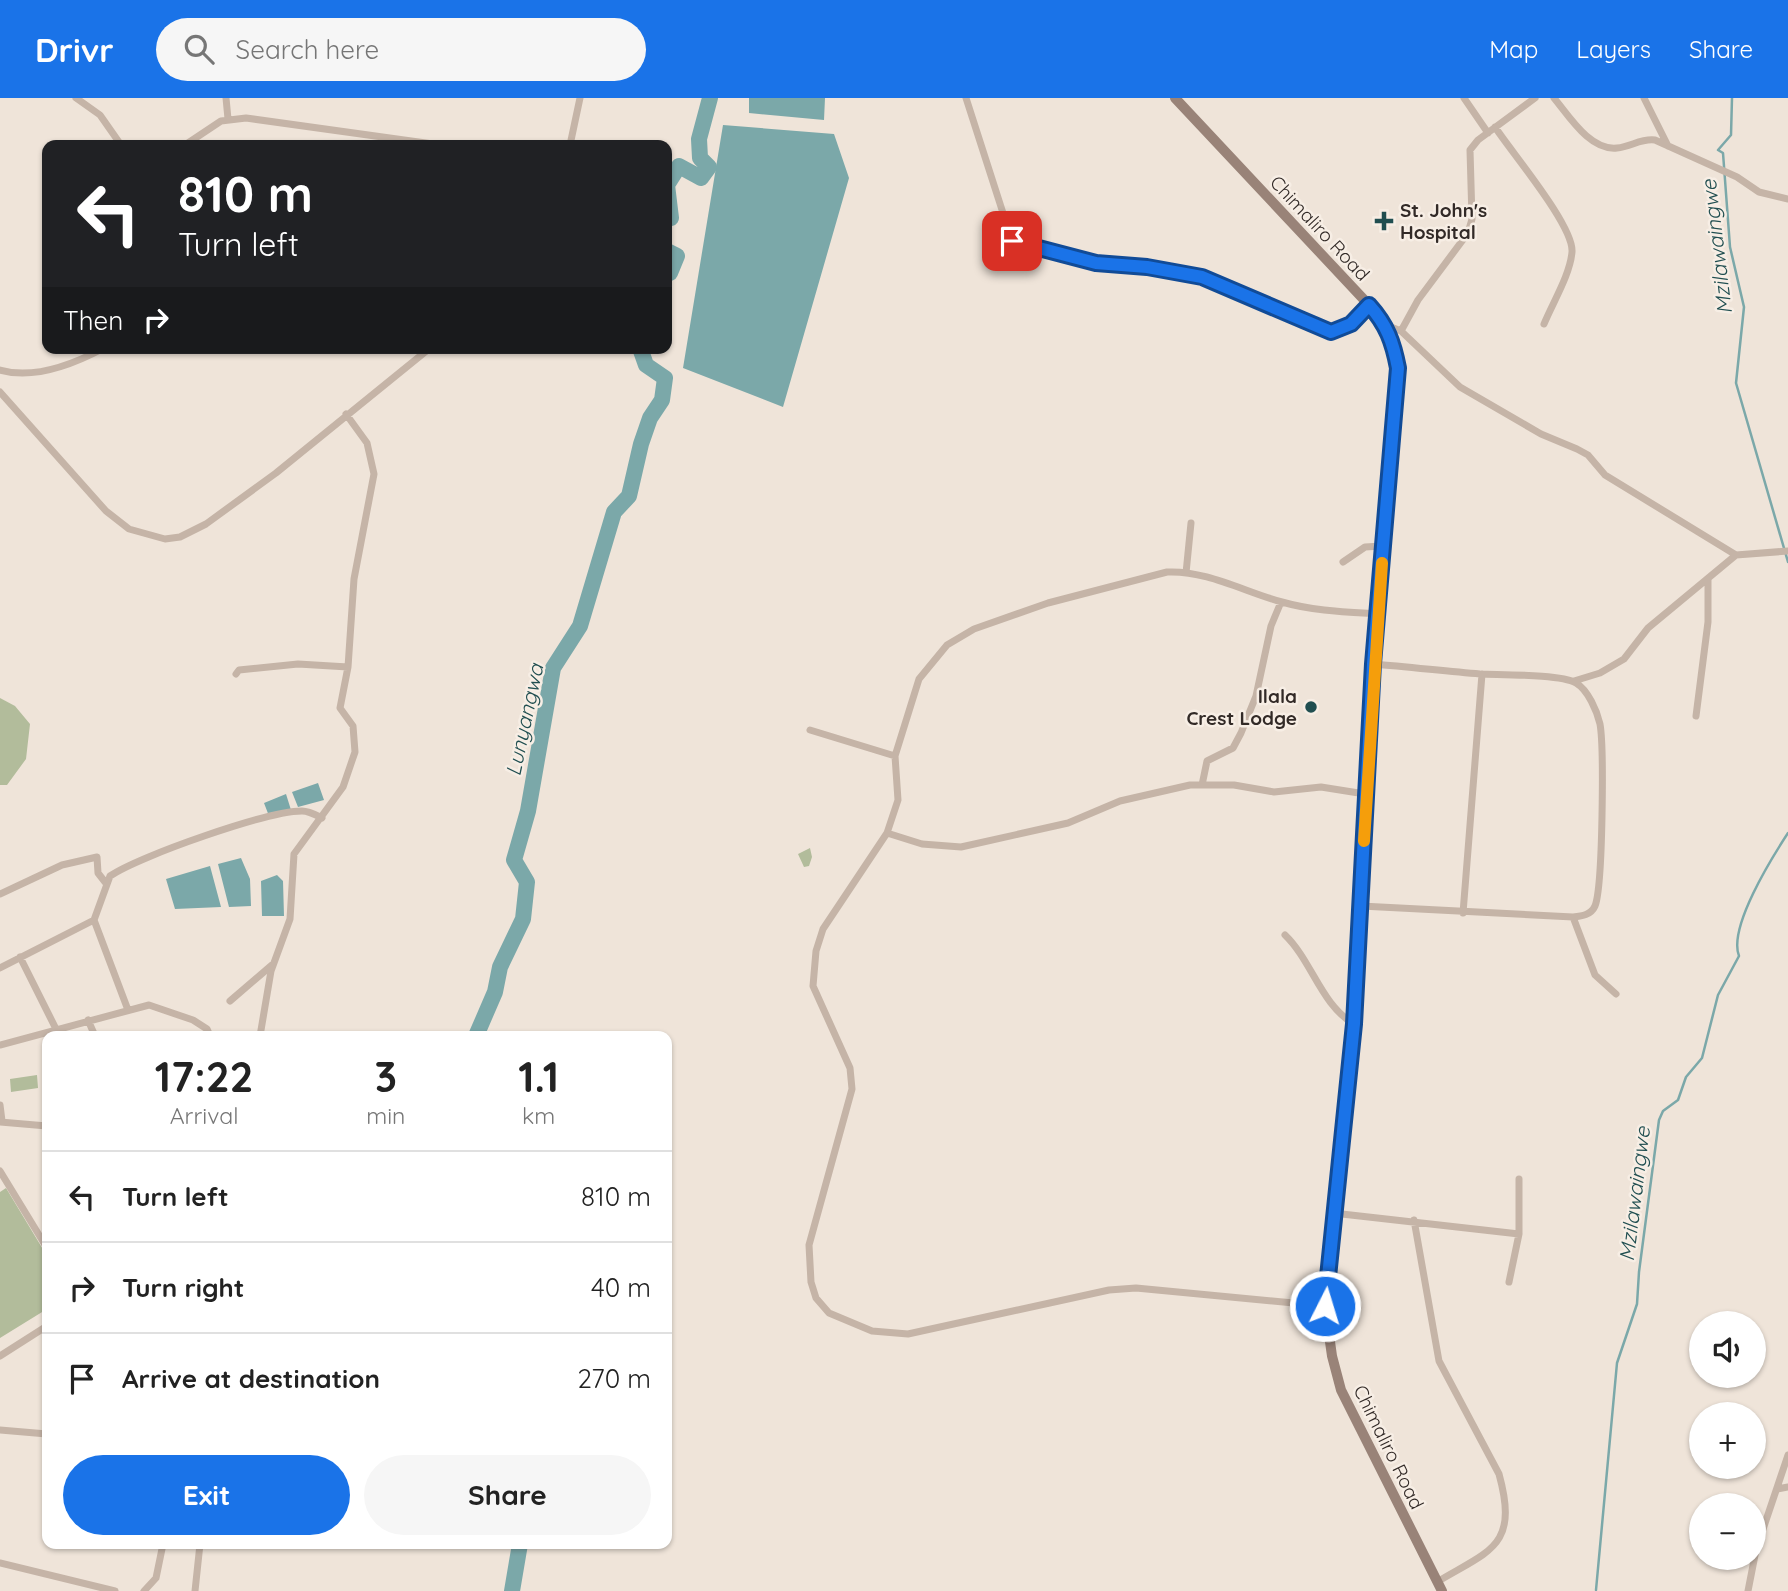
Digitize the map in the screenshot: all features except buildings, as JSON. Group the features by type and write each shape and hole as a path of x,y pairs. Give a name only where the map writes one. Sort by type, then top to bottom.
{"street":[{"path":"76,98 100,115 118,140"},
{"path":"226,98 228,119"},
{"path":"571,140 580,98"},
{"path":"966,98 1012,241 1016,244 1096,263 1147,267 1202,277 1331,332 1351,324 1369,305"},
{"name":"Chimaliro Road","path":"1175,98 1386,325 1398,368 1373,664 1354,1024 1325,1306 1332,1356 1341,1390 1439,1587"},
{"path":"1464,98 1488,133"},
{"path":"1401,331 1418,300 1468,233 1472,219 1468,157 1474,144 1535,98"},
{"path":"1553,98 1600,145 1620,148 1650,139 1737,177 1759,192 1788,200"},
{"path":"1644,98 1668,146"},
{"path":"192,140 228,119 262,119 406,140"},
{"path":"1496,127 1562,222 1571,243 1570,259 1544,324"},
{"path":"1386,325 1401,331 1460,387 1541,434 1577,449 1605,475 1736,555 1788,551"},
{"path":"0,370 26,373 52,368 93,354"},
{"path":"0,392 106,511 130,529 165,539 180,537 206,524 276,473 422,354"},
{"path":"261,1031 272,965 290,919 294,854 343,786 355,752 353,726 340,711 348,667 354,579 374,474 368,443 346,414"},
{"path":"1186,573 1191,523"},
{"path":"1343,562 1365,547 1382,546"},
{"path":"1373,664 1574,681 1600,673 1624,659 1648,628 1689,591 1736,555"},
{"path":"1325,1306 1136,1287 1109,1290 908,1334 872,1331 828,1313 816,1298 811,1282 809,1245 852,1090 850,1068 813,986 813,968 823,929 887,834 898,800 895,756 919,679 947,645 974,629 1048,603 1167,572 1186,573 1281,602 1312,608 1379,614"},
{"path":"1696,716 1708,622 1708,579"},
{"path":"1202,785 1207,761 1233,748 1241,733 1256,696 1271,626 1281,602"},
{"path":"236,674 239,670 298,664 348,667"},
{"path":"1463,913 1482,674"},
{"path":"1361,906 1463,913 1573,916 1585,915 1594,909 1598,896 1601,818 1600,724 1591,702 1574,681"},
{"path":"810,730 895,756"},
{"path":"887,834 922,844 961,847 1068,823 1120,801 1185,786 1234,785 1273,792 1321,787 1365,794"},
{"path":"128,1010 94,919 106,883 118,871 138,861 256,821 305,811 322,818"},
{"path":"0,894 62,865 97,857 98,873 106,883"},
{"path":"1573,916 1595,975 1616,994"},
{"path":"0,968 94,919"},
{"path":"1285,934 1306,959 1336,1011 1354,1024"},
{"path":"20,957 56,1029"},
{"path":"230,1001 272,965"},
{"path":"49,1031 149,1005 168,1009 208,1031"},
{"path":"88,1020 93,1031"},
{"path":"0,1045 42,1033"},
{"path":"0,1105 1,1121 42,1125"},
{"path":"0,1171 42,1240"},
{"path":"1509,1282 1519,1234 1519,1179"},
{"path":"1333,1213 1414,1220 1519,1234"},
{"path":"1414,1220 1439,1362 1500,1474 1505,1494 1502,1535 1496,1547 1439,1587"},
{"path":"0,1356 42,1329"},
{"path":"0,1430 42,1434"},
{"path":"1748,1591 1756,1550 1788,1455"},
{"path":"1777,1489 1788,1487"},
{"path":"144,1591 156,1578 162,1549"},
{"path":"195,1591 199,1549"},
{"path":"0,1563 115,1591"}],"green space":[{"path":"0,698 15,706 30,724 26,759 7,785 0,785"},
{"path":"810,848 812,857 809,866 804,867 798,854"},
{"path":"37,1075 38,1088 11,1092 10,1079"},
{"path":"6,1188 42,1248 42,1312 0,1338 0,1192"}],"water":[{"path":"749,98 825,98 824,120 749,113"},
{"path":"723,125 834,134 849,178 783,407 683,368"},
{"path":"318,783 324,800 298,807 292,792"},
{"path":"286,794 291,810 269,816 264,803"},
{"path":"241,858 250,879 251,906 229,907 218,864"},
{"path":"210,866 221,907 175,909 166,879"},
{"path":"277,875 283,881 284,916 262,916 261,881"}],"waterway":[{"name":"Lunyangwa","path":"672,177 679,166 701,178 709,167 700,158 699,139 710,98"},
{"name":"Mzilawaingwe","path":"1732,98 1731,135 1718,150 1723,153 1730,247 1744,307 1736,383 1788,562"},
{"name":"Lunyangwa","path":"672,254 677,256 672,268"},
{"name":"Lunyangwa","path":"478,1031 495,992 500,967 523,919 527,882 514,860 528,811 553,668 580,626 614,512 629,496 641,444 650,418 662,400 665,378 646,365 642,354"},
{"name":"Mzilawaingwe","path":"1596,1590 1617,1363 1637,1304 1659,1120 1663,1111 1678,1100 1686,1077 1702,1058 1718,995 1739,956 1737,944 1745,912 1762,876 1788,833"},
{"name":"Lunyangwa","path":"512,1591 519,1549"}],"slow traffic":[{"path":"1364,841 1373,664 1382,563"}],"place":[{"name":"St. John's Hospital","path":"1384,221"},
{"name":"Ilala Crest Lodge","path":"1311,707"}],"route":[{"path":"1012,241 1096,263 1135,265 1202,277 1240,296 1331,332 1351,324 1369,305 1386,325 1394,345 1398,368 1373,664 1354,1024 1325,1306"}]}
